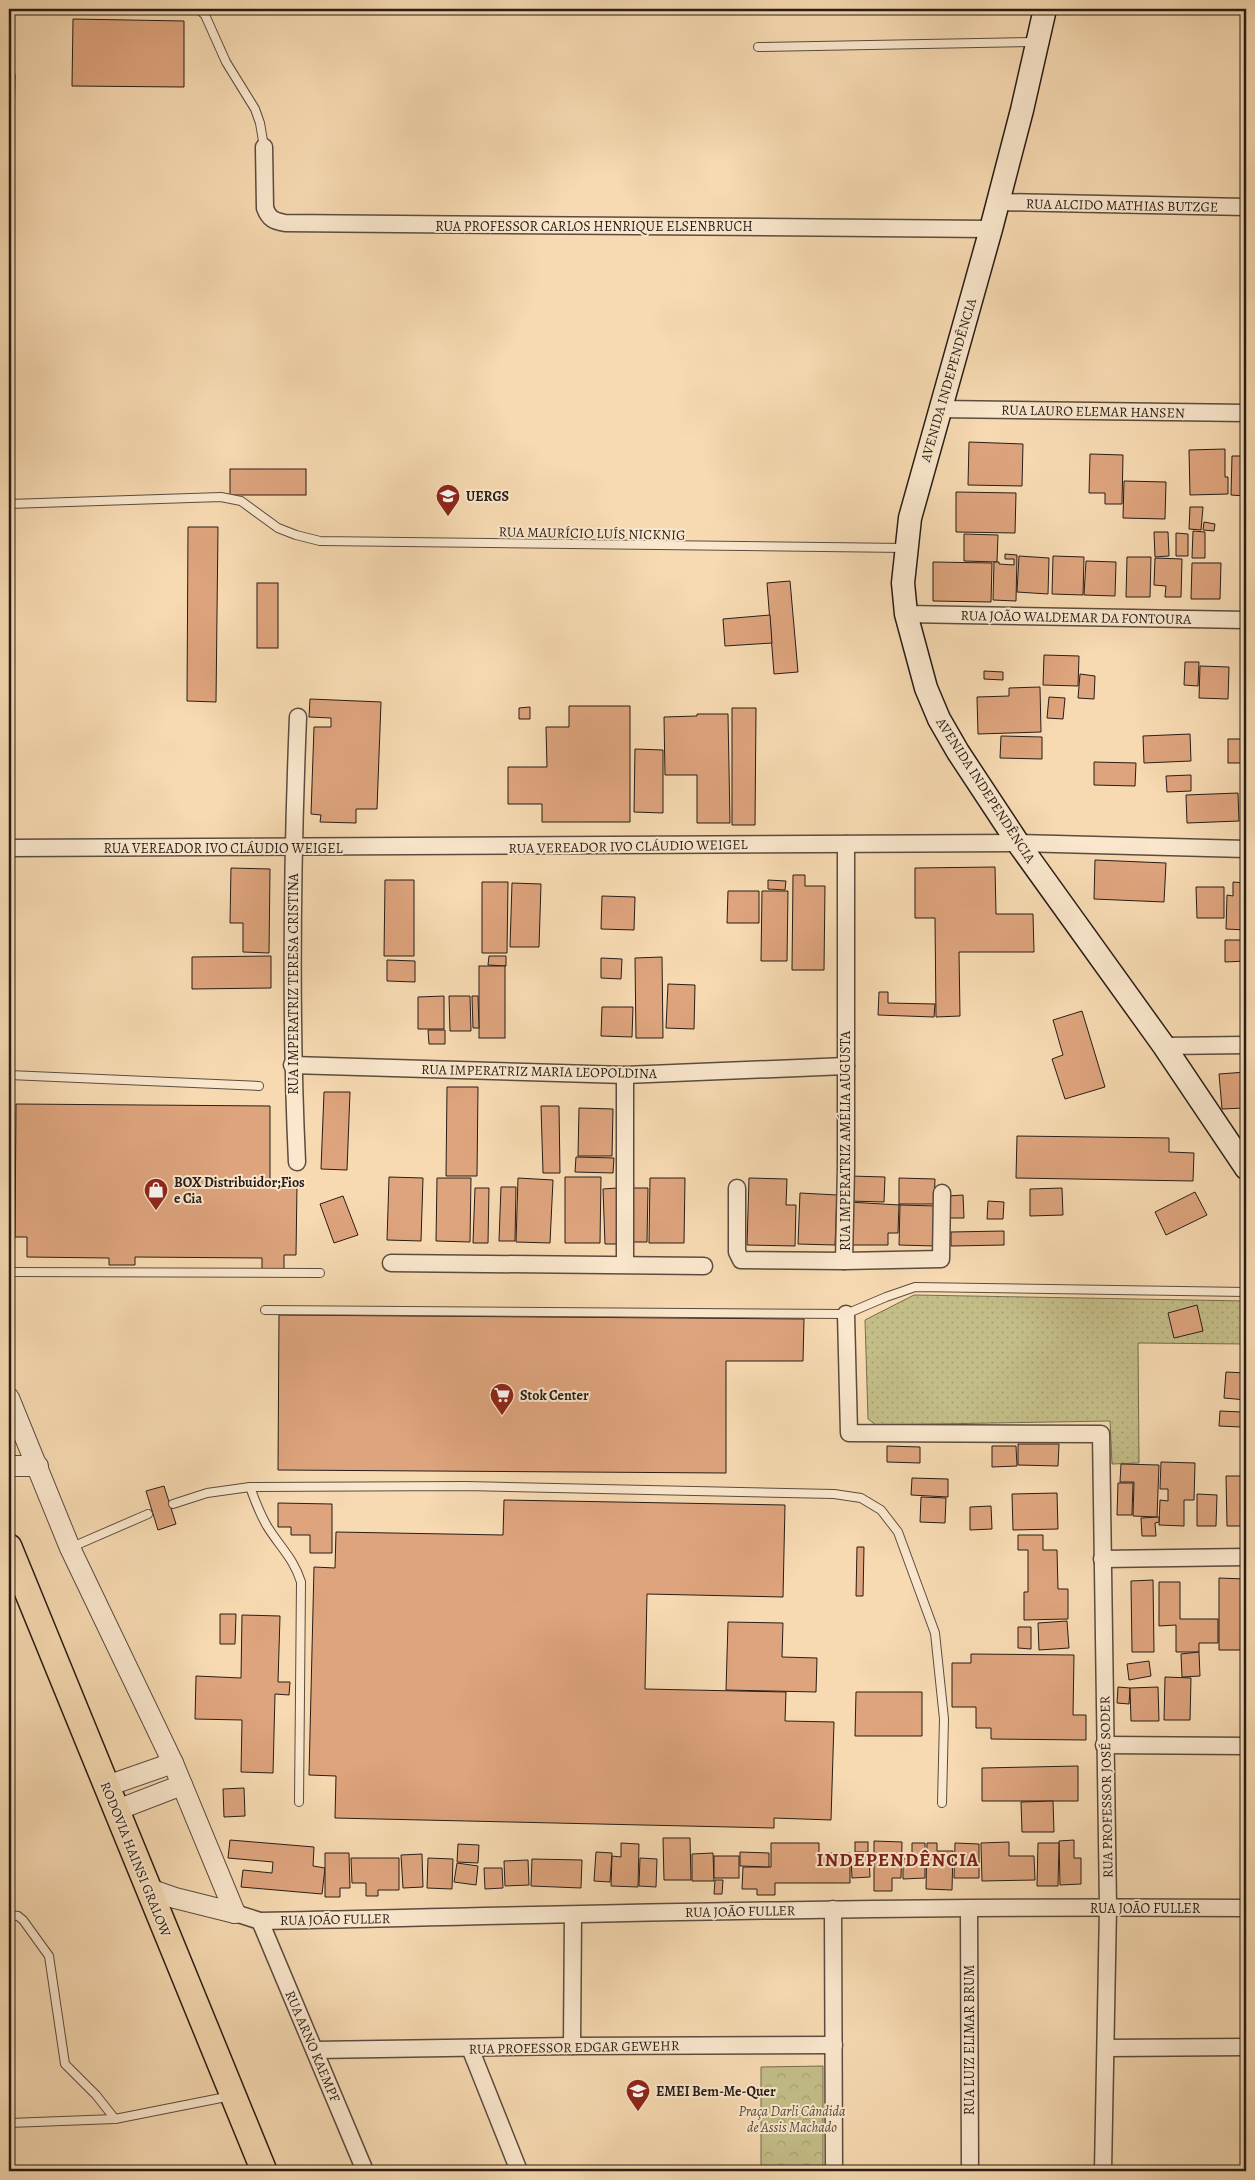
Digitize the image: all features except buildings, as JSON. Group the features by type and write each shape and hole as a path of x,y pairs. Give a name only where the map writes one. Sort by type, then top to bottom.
{"main road":[{"name":"AVENIDA INDEPENDÊNCIA","path":"1045,9 991,229 910,518 903,582 906,614 926,688 958,752 1018,843 1164,1046 1246,1168"},
{"name":"RODOVIA HAINSI GRALOW","path":"9,1547 264,2171"}],"street":[{"name":"RUA PROFESSOR CARLOS HENRIQUE ELSENBRUCH","path":"264,147 265,208 268,217 274,221 285,223 991,229"},
{"name":"RUA ALCIDO MATHIAS BUTZGE","path":"998,202 1246,207"},
{"name":"RUA LAURO ELEMAR HANSEN","path":"939,409 1246,413"},
{"name":"RUA JOÃO WALDEMAR DA FONTOURA","path":"906,614 1246,620"},
{"name":"RUA IMPERATRIZ TERESA CRISTINA","path":"297,1162 292,1065 292,848 298,717"},
{"name":"RUA VEREADOR IVO CLÁUDIO WEIGEL","path":"9,848 1018,843 1246,849"},
{"name":"RUA IMPERATRIZ AMÉLIA AUGUSTA","path":"737,1188 737,1252 741,1260 844,1261 846,844"},
{"path":"1164,1046 1246,1045"},
{"name":"RUA IMPERATRIZ MARIA LEOPOLDINA","path":"292,1065 625,1075 846,1066"},
{"path":"625,1075 625,1264"},
{"path":"844,1261 941,1259 942,1193"},
{"path":"391,1263 704,1266"},
{"name":"RUA PROFESSOR JOSÉ SODER","path":"846,1314 849,1433 1101,1434 1104,1745 1108,1907 1103,2171"},
{"path":"9,1398 70,1548 173,1763 235,1913"},
{"path":"9,1466 38,1466"},
{"path":"1102,1558 1246,1557"},
{"path":"1104,1745 1246,1746"},
{"path":"106,1786 173,1763"},
{"path":"116,1810 182,1785"},
{"path":"149,1889 175,1898 235,1913"},
{"name":"RUA JOÃO FULLER","path":"235,1913 260,1921 833,1909 1246,1908"},
{"path":"833,1909 834,2171"},
{"name":"RUA LUIZ ELIMAR BRUM","path":"969,1909 970,2171"},
{"path":"572,2046 573,1915"},
{"name":"RUA ARNO KAEMPF","path":"260,1921 365,2171"},
{"name":"RUA PROFESSOR EDGAR GEWEHR","path":"315,2050 572,2046 834,2045"},
{"path":"1106,2048 1246,2047"},
{"path":"470,2048 518,2171"}],"lane":[{"path":"198,9 205,16 229,68 255,108 264,147"},
{"path":"758,47 1038,42"},
{"name":"RUA MAURÍCIO LUÍS NICKNIG","path":"9,504 221,497 241,501 278,528 320,541 361,543 907,548"},
{"path":"9,1075 259,1086"},
{"path":"9,1272 320,1273"},
{"path":"265,1310 846,1314 915,1287 1246,1292"},
{"path":"173,1504 208,1493 250,1488 466,1486 834,1494 861,1498 881,1510 898,1532 934,1633 944,1719 942,1803"},
{"path":"250,1488 258,1509 273,1535 296,1565 301,1582 299,1802"},
{"path":"70,1548 148,1514"},
{"path":"9,1915 18,1916 23,1920 49,1956 65,2064 96,2095 115,2119"},
{"path":"9,2123 115,2119 233,2095"}],"green space":[{"path":"914,1295 1246,1301 1246,1344 1138,1343 1139,1463 1112,1464 1110,1421 876,1425 868,1419 865,1320"},
{"name":"Praça Darli Cândida de Assis Machado","path":"823,2066 823,2171 761,2171 761,2067"}],"place":[{"name":"UERGS","path":"448,517"},
{"name":"BOX Distribuidor;Fios e Cia","path":"156,1211"},
{"name":"Stok Center","path":"502,1416"},
{"name":"EMEI Bem-Me-Quer","path":"638,2112"}],"district":[{"name":"INDEPENDÊNCIA","path":"898,1859"}]}
